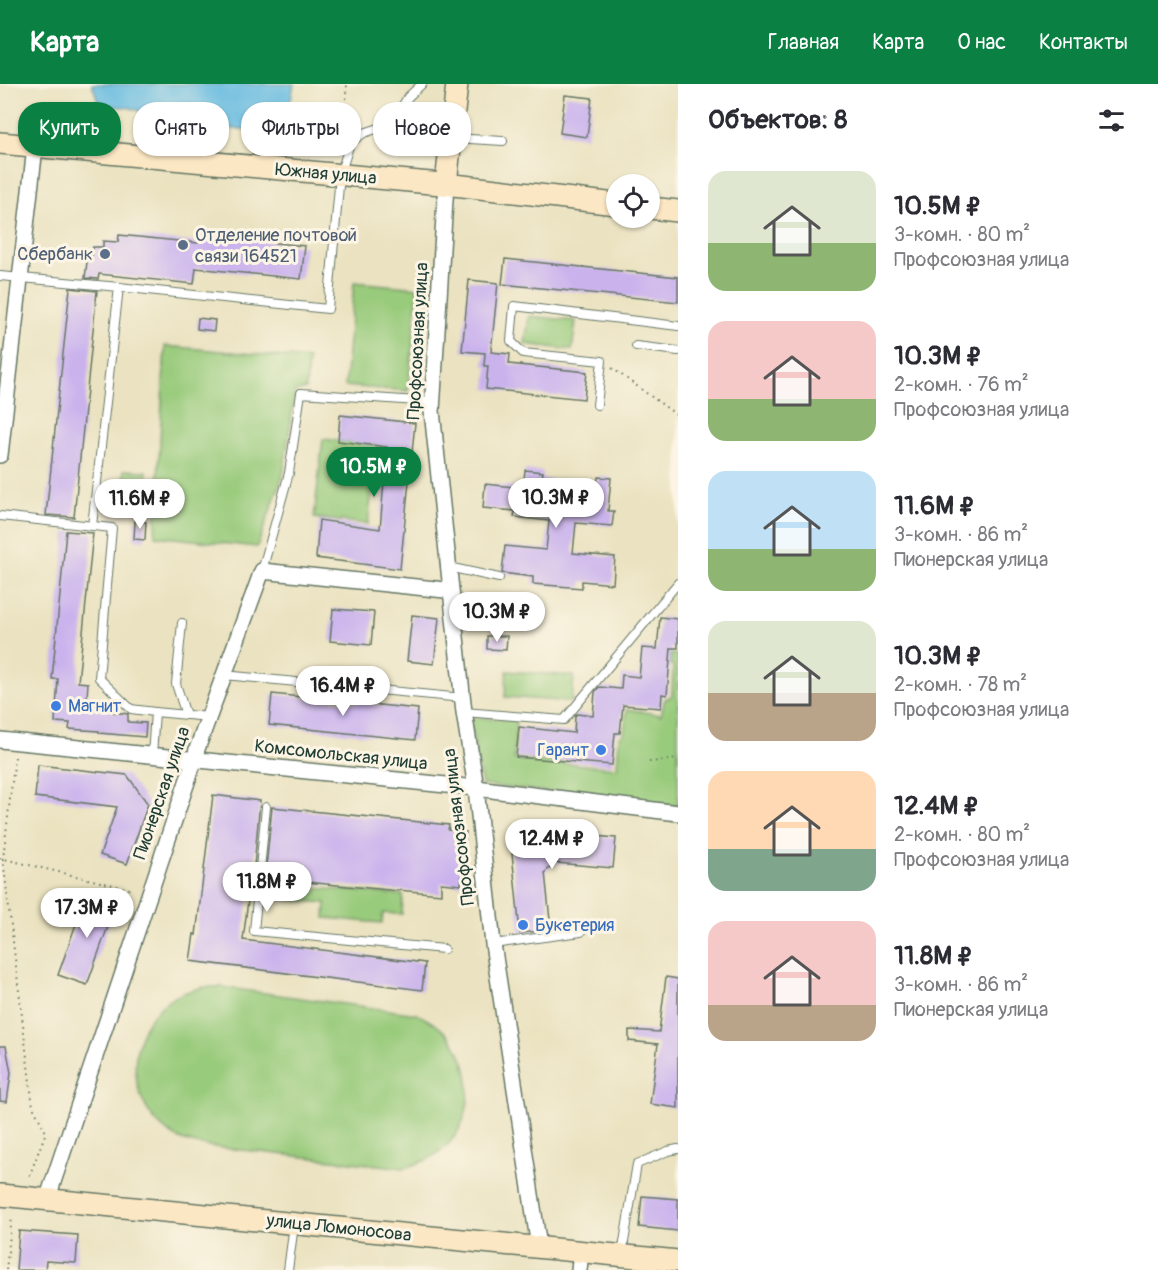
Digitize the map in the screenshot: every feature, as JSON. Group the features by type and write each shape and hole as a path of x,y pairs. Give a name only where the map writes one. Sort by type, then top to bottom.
{"main road":[{"path":"455,102 457,84"},
{"name":"Южная улица","path":"0,143 18,145"},
{"name":"Южная улица","path":"121,155 446,184 606,203"},
{"path":"446,184 449,156"},
{"path":"660,209 678,211"},
{"name":"улица Ломоносова","path":"0,1195 539,1248 580,1261 621,1256 678,1261"}],"street":[{"path":"0,455 34,156"},
{"name":"Профсоюзная улица","path":"446,184 432,411 448,567 464,705 477,788 493,944 539,1248"},
{"path":"262,571 445,590"},
{"name":"Пионерская улица","path":"46,1200 197,749 262,571"},
{"name":"Комсомольская улица","path":"0,740 477,788 678,813"}],"lane":[{"path":"0,276 328,309 340,175 350,143 364,133 390,124 408,97 422,84"},
{"path":"471,139 503,141"},
{"path":"92,526 119,287"},
{"path":"597,405 602,361 523,353 511,341 514,306 678,326"},
{"path":"636,346 678,351"},
{"path":"262,571 289,473 301,393 432,402"},
{"path":"0,516 112,528 99,678 131,709 209,717"},
{"path":"448,567 499,578"},
{"path":"224,675 564,720 678,583"},
{"path":"182,623 176,684 186,714"},
{"path":"152,756 156,712"},
{"path":"266,807 254,930 444,949"},
{"path":"493,944 581,932"},
{"path":"621,1256 638,1164 678,1149"},
{"path":"288,1270 294,1224"}],"path":[{"path":"346,102 348,84"},
{"path":"602,361 678,416"},
{"path":"16,742 1,859 33,1107 46,1132 29,1177"},
{"path":"649,762 678,759"},
{"path":"1,859 149,894"},
{"path":"6,1270 12,1217"}],"green space":[{"path":"354,282 418,288 408,391 345,386"},
{"path":"529,316 576,321 572,350 525,344"},
{"path":"165,346 308,359 306,389 295,392 283,475 257,547 155,536"},
{"path":"323,439 377,445 368,524 314,518"},
{"path":"124,470 147,471 145,499 123,497"},
{"path":"671,654 678,655 678,806 482,785 469,717 516,720 514,759 617,768 619,737 624,734 627,709 661,715 665,699 672,696"},
{"path":"507,671 574,676 572,702 505,697"},
{"path":"267,884 403,895 402,914 383,913 382,923 325,918 326,903 266,898"},
{"path":"204,987 221,987 417,1014 436,1025 451,1039 459,1052 468,1080 466,1110 454,1138 439,1152 405,1168 214,1147 188,1142 174,1136 159,1124 147,1109 139,1092 136,1055 149,1020 162,1006 182,994"}],"water":[{"path":"92,84 294,84 289,102 241,102 241,129 229,129 229,102 133,102 133,109 121,107 121,102 98,101"}],"building":[{"path":"565,95 592,98 587,137 560,133"},
{"path":"119,235 198,243 199,235 305,246 301,279 196,268 194,284 99,274 98,279 85,278 88,254 92,255 93,247 103,247 103,241 118,242"},
{"path":"505,259 678,277 678,302 502,284"},
{"path":"469,280 498,283 491,352 510,354 509,364 587,372 584,399 486,389 488,366 484,366 485,353 462,351"},
{"path":"70,288 97,291 74,517 46,515"},
{"path":"198,318 215,320 214,331 197,329"},
{"path":"340,415 415,423 400,569 316,558 319,520 380,529 387,447 338,441"},
{"path":"525,470 543,472 542,479 597,485 598,477 611,478 608,511 614,511 612,526 576,523 573,553 615,557 613,584 582,581 582,588 533,584 533,577 502,573 505,546 546,550 549,521 514,517 515,511 483,508 485,484 523,488"},
{"path":"135,521 146,522 145,540 134,539"},
{"path":"66,531 93,533 78,682 88,683 87,698 113,700 113,712 128,714 128,722 146,723 145,737 69,729 70,723 55,722 58,679 52,679"},
{"path":"333,609 374,612 371,645 330,641"},
{"path":"412,615 439,618 434,664 407,661"},
{"path":"660,617 678,619 678,648 671,648 667,695 662,694 661,708 623,705 620,733 615,733 612,765 516,757 519,727 574,733 577,714 593,716 595,692 599,687 621,689 622,675 639,677 642,648 657,649"},
{"path":"487,636 507,636 506,650 487,649"},
{"path":"272,694 418,709 415,740 269,725"},
{"path":"38,765 127,775 148,804 127,864 100,855 117,807 35,797"},
{"path":"213,795 260,801 253,877 251,877 243,940 425,963 422,990 190,961 194,934 196,935"},
{"path":"272,807 449,825 448,830 466,832 461,885 441,883 441,894 265,878"},
{"path":"544,831 616,838 613,868 556,863 545,872 551,930 520,933 512,853 527,840"},
{"path":"87,893 116,904 87,985 58,975"},
{"path":"666,977 678,979 678,1108 650,1104 658,1044 629,1041 629,1030 659,1032"},
{"path":"0,1046 6,1046 11,1073 7,1102 0,1101"},
{"path":"642,1196 678,1199 678,1231 639,1227"},
{"path":"19,1231 78,1235 76,1263 46,1261 45,1270 16,1270"}],"place":[{"name":"Отделение почтовой связи 164521","path":"183,245"},
{"name":"Сбербанк","path":"105,254"},
{"name":"Магнит","path":"56,706"},
{"name":"Гарант","path":"601,750"},
{"name":"Букетерия","path":"523,925"}]}
